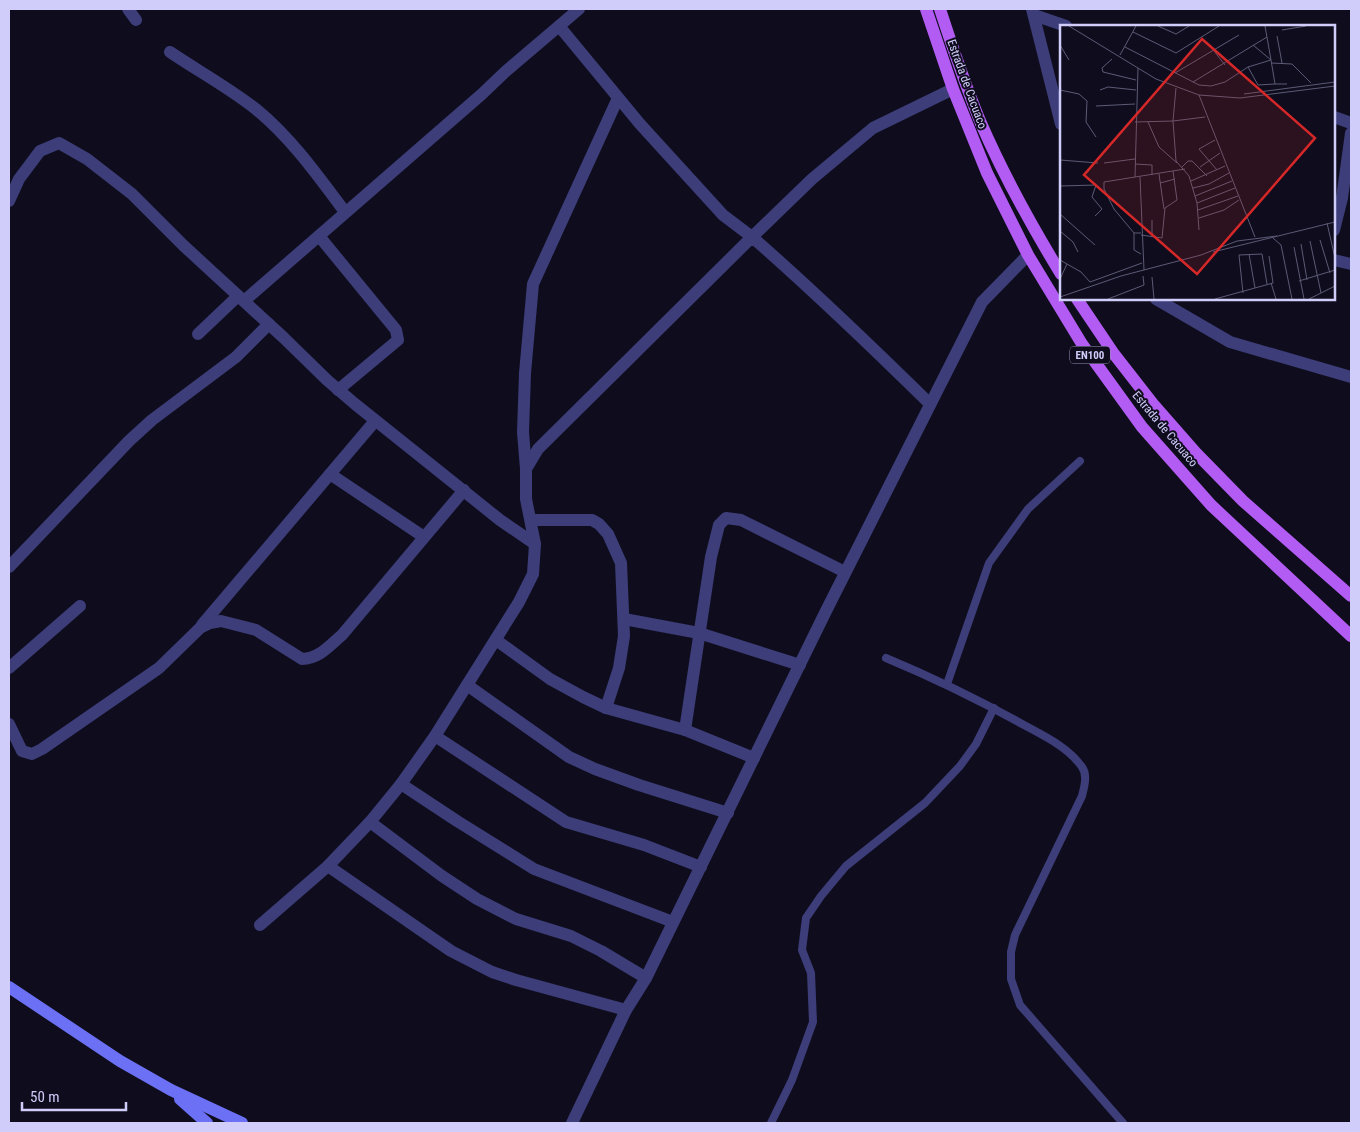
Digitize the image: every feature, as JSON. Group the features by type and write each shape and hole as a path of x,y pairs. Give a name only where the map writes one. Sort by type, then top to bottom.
{"main road":[{"name":"Estrada de Cacuaco","path":"926,9 953,89 987,173 1028,255 1082,344 1142,428 1211,505 1351,636"},
{"name":"Estrada de Cacuaco","path":"940,9 956,58 984,129 1010,185 1042,244 1060,272"},
{"name":"Estrada de Cacuaco","path":"1078,300 1114,354 1152,404 1196,453 1243,501 1351,596"}],"street":[{"path":"198,334 319,236 579,9"},
{"path":"1033,12 1064,25"},
{"path":"1033,12 1060,120"},
{"path":"559,26 640,124 723,215 806,285 930,404"},
{"path":"170,52 255,109 274,125 294,147 345,212"},
{"path":"526,468 538,449 812,179 873,128 953,89"},
{"path":"260,925 328,866 370,822 401,784 435,736 496,640 533,574 535,544 526,499 523,432 525,372 533,284 618,98"},
{"path":"1335,117 1351,123"},
{"path":"1335,226 1342,198 1351,133"},
{"path":"9,201 19,179 40,151 59,143 87,159 132,194 184,246 338,390 500,520 535,544"},
{"path":"319,236 396,330 398,336 398,340 338,390"},
{"path":"572,1123 626,1010 646,978 845,572 982,302 1028,255"},
{"path":"1335,260 1351,264"},
{"path":"1158,300 1230,342 1351,377"},
{"path":"9,567 135,436 169,406 236,357 269,324"},
{"path":"9,724 22,751 32,754 42,750 159,668 200,628 375,420"},
{"path":"330,474 424,537"},
{"path":"200,628 210,623 222,621 256,630 302,659 309,659 318,655 342,635 464,490"},
{"path":"685,730 698,633 711,557 719,525 726,518 741,520 845,572"},
{"path":"531,520 592,520 608,534 621,563 624,636 619,668 606,708"},
{"path":"9,668 80,606"},
{"path":"624,619 698,633 800,665"},
{"path":"496,640 566,689 606,708 685,730 754,758"},
{"path":"467,685 569,757 594,769 639,785 728,813"},
{"path":"435,736 566,822 644,845 701,867"},
{"path":"401,784 534,869 673,922"},
{"path":"370,822 442,876 477,899 516,919 570,936 601,951 646,978"},
{"path":"328,866 451,951 492,972 626,1010"},
{"path":"9,987 120,1061 171,1090 242,1123"},
{"path":"171,1090 207,1123"}],"lane":[{"path":"947,684 989,563 1028,509 1080,461"},
{"path":"886,658 947,684 994,708 1054,742 1068,752 1084,768 1085,780 1082,796 1015,935 1011,980 1020,1005 1123,1123"},
{"path":"771,1123 792,1080 813,1022 811,973 802,950 806,918 821,896 846,866 925,803 960,766 976,744 994,708"}]}
